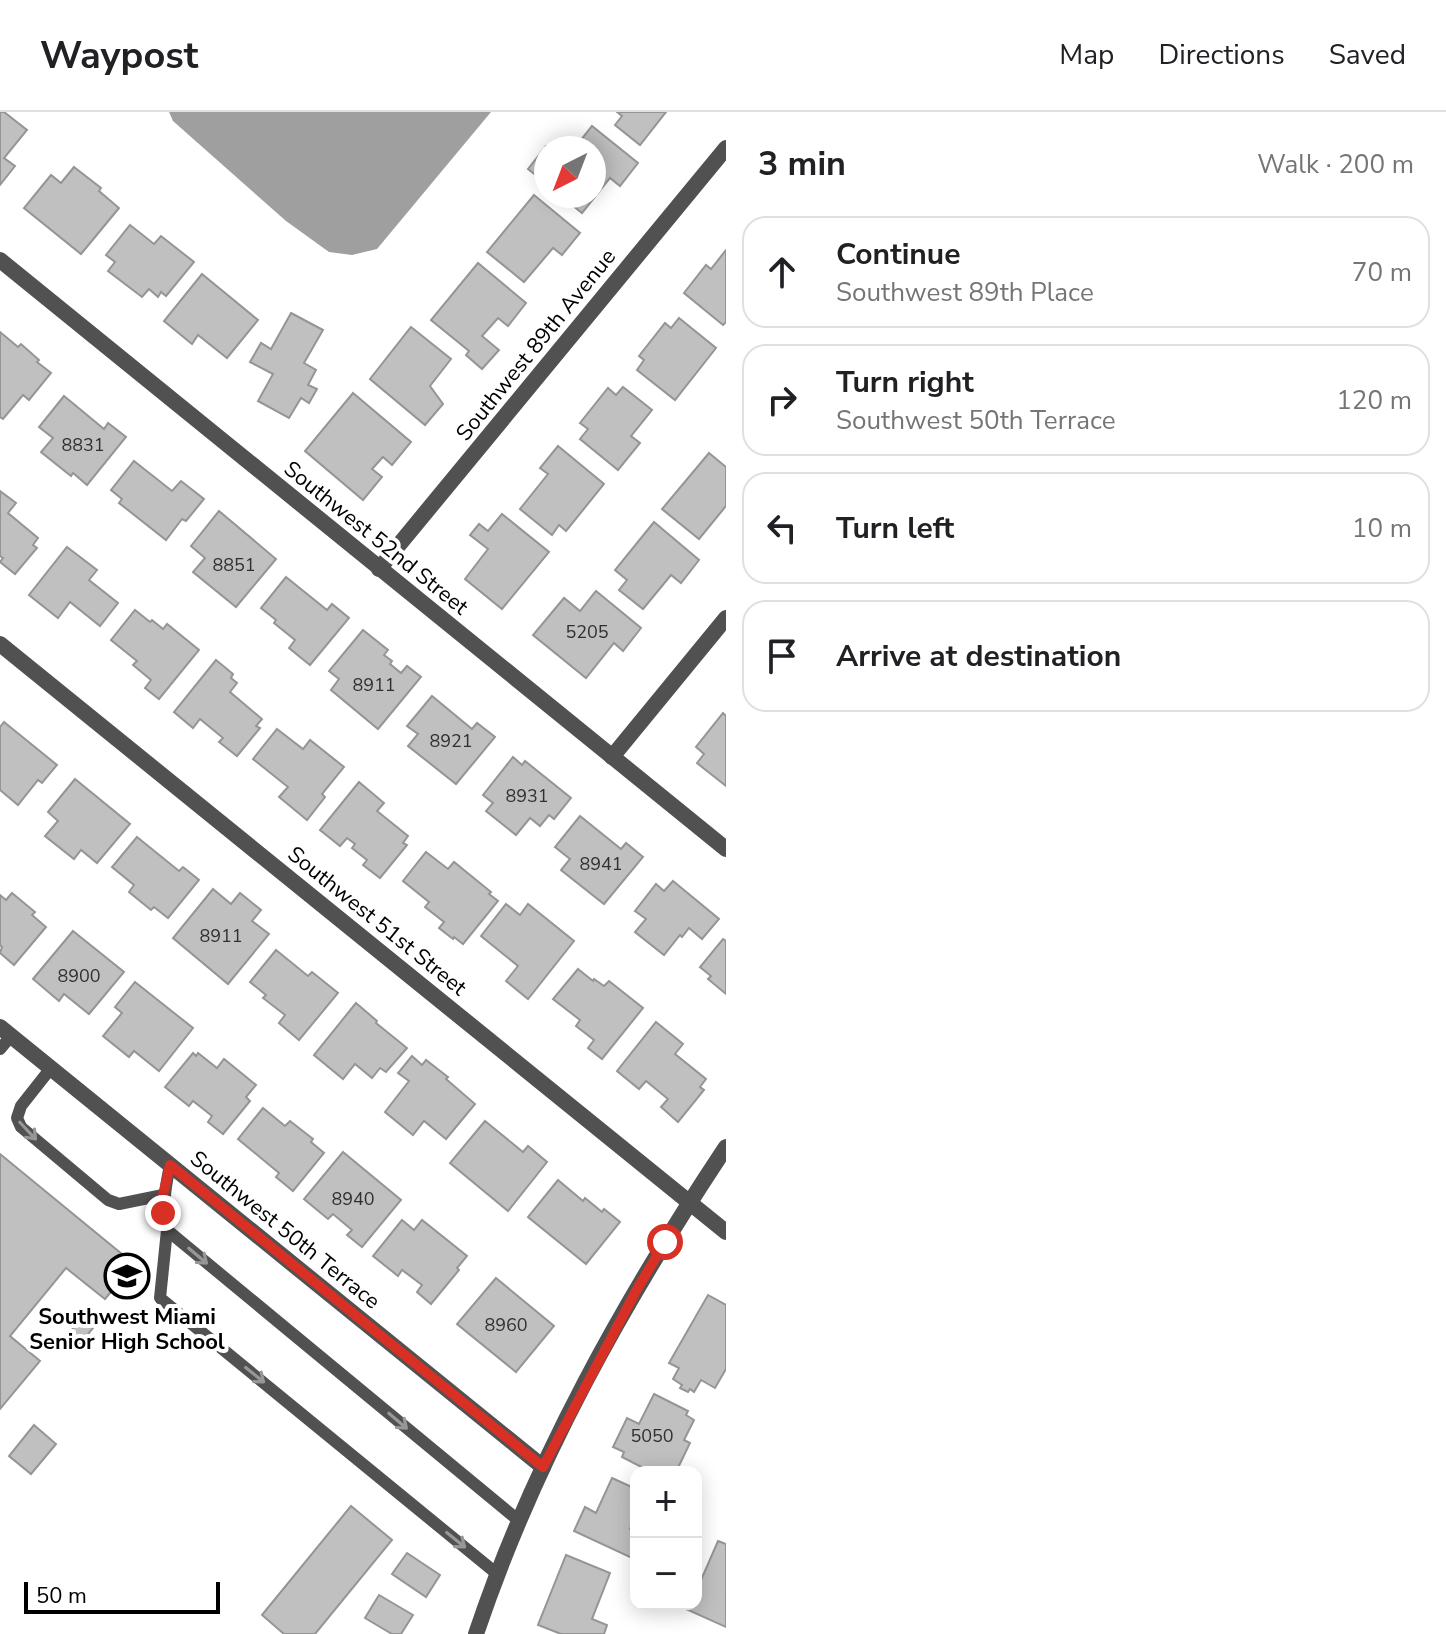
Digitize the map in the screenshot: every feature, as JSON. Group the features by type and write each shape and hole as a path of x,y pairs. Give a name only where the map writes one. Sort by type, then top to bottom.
{"street":[{"name":"Southwest 89th Avenue","path":"379,569 726,148"},
{"name":"Southwest 52nd Street","path":"0,260 726,849"},
{"path":"612,757 726,618"},
{"name":"Southwest 51st Street","path":"0,644 726,1232"},
{"name":"Southwest 50th Terrace","path":"4,1037 51,1068 543,1467"},
{"path":"476,1634 496,1573 543,1467 636,1291 726,1147"}],"lane":[{"path":"51,1068 21,1106 17,1118 21,1127 108,1200 119,1204 163,1195"},
{"path":"170,1165 163,1195 167,1230 160,1298 496,1573"},
{"path":"167,1230 518,1520"}],"shaded area":[{"path":"169,112 491,112 377,249 352,255 329,252 286,221 173,121"}],"building":[{"path":"0,112 27,130 4,158 15,166 0,185"},
{"path":"617,112 666,112 640,145 615,125 622,116"},
{"path":"592,126 604,136 584,136"},
{"path":"606,137 638,163 620,186 610,178 606,183"},
{"path":"74,167 101,188 99,191 119,208 81,254 24,208 51,175 61,183"},
{"path":"534,195 534,208 550,208 580,233 562,255 553,248 524,282 487,252"},
{"path":"130,225 154,244 161,236 194,262 166,296 161,292 158,297 149,289 142,297 108,271 115,262 106,255"},
{"path":"726,250 726,322 723,325 684,293 706,265 711,269"},
{"path":"478,263 526,303 508,326 498,318 482,336 499,350 482,369 466,355 469,351 431,320"},
{"path":"202,274 258,320 227,358 198,335 192,344 164,321"},
{"path":"291,313 323,330 304,363 316,370 308,385 317,389 309,403 301,398 289,418 258,401 273,374 250,362 261,343 271,349"},
{"path":"679,318 716,348 675,400 637,370 644,360 639,356 665,323 671,328"},
{"path":"411,327 451,359 430,386 443,404 425,425 370,379"},
{"path":"0,332 18,347 21,344 51,373 29,400 23,395 3,419 0,417"},
{"path":"623,387 652,410 631,436 640,443 618,470 580,439 588,429 580,423 608,388 616,395"},
{"path":"353,393 411,442 392,465 383,457 372,469 382,477 363,500 305,451"},
{"path":"64,396 104,429 108,423 126,437 87,485 41,452 53,438 39,427"},
{"path":"558,446 604,484 566,531 559,525 552,535 520,509 548,474 540,468"},
{"path":"709,453 726,467 726,506 699,539 662,509"},
{"path":"134,461 172,491 181,481 204,499 186,521 182,519 166,540 119,503 122,499 111,490"},
{"path":"0,491 16,503 8,513 38,538 33,545 37,548 15,574 0,562 3,558 0,556"},
{"path":"219,511 276,559 236,607 193,572 205,558 191,546"},
{"path":"502,514 549,552 502,609 465,579 488,549 470,535 479,524 488,531"},
{"path":"654,522 699,560 681,583 671,575 643,609 619,590 627,580 615,570"},
{"path":"67,547 97,570 89,580 118,603 100,626 70,602 58,618 29,595"},
{"path":"286,577 327,610 332,604 349,618 310,665 289,648 295,640 261,608"},
{"path":"596,591 641,628 623,651 614,643 586,678 533,635 564,598 580,611"},
{"path":"135,610 163,629 167,624 199,650 159,699 145,688 151,680 133,665 137,661 111,640"},
{"path":"363,630 388,650 384,655 401,673 407,666 421,677 378,729 331,690 339,679 329,671"},
{"path":"216,660 233,674 231,678 237,683 230,692 262,719 256,726 260,728 237,756 219,742 223,738 200,719 193,728 174,712"},
{"path":"432,696 472,729 477,723 495,737 456,784 408,746 418,734 407,726"},
{"path":"723,713 726,716 726,786 697,763 704,754 696,747"},
{"path":"4,722 57,765 42,783 38,780 18,805 0,790 0,727"},
{"path":"277,729 303,749 310,740 344,767 322,794 325,797 307,820 279,797 288,787 253,759"},
{"path":"513,757 522,765 525,761 571,798 554,819 549,815 540,826 530,818 516,835 486,811 493,803 483,795"},
{"path":"75,779 130,824 97,863 81,850 74,859 45,836 58,821 48,812"},
{"path":"359,782 384,803 377,811 408,836 403,843 407,845 380,878 363,865 367,860 352,848 355,844 347,838 340,846 320,830"},
{"path":"580,816 621,849 626,843 643,857 604,904 561,870 570,859 555,847"},
{"path":"137,837 179,871 183,867 199,880 168,918 154,907 151,910 129,892 134,885 112,867"},
{"path":"426,852 448,869 454,862 498,901 463,944 439,928 444,922 425,907 429,902 403,881"},
{"path":"673,881 719,919 702,939 689,928 664,955 635,932 646,919 635,911 656,884 664,891"},
{"path":"213,889 231,904 240,893 261,910 252,921 269,934 228,984 173,938"},
{"path":"12,893 35,912 32,915 46,927 14,965 0,953 0,895 6,900"},
{"path":"506,904 520,915 528,904 574,941 528,999 506,981 518,966 481,936"},
{"path":"73,931 124,972 89,1014 64,994 59,1001 33,979"},
{"path":"723,939 726,941 726,994 708,979 711,976 700,967"},
{"path":"276,950 308,976 312,972 338,993 299,1040 279,1023 285,1015 263,998 266,995 250,982"},
{"path":"578,969 604,986 609,981 643,1008 602,1059 588,1048 594,1040 576,1026 580,1020 553,999"},
{"path":"135,982 193,1028 159,1071 134,1051 129,1057 103,1036 122,1013 115,1007"},
{"path":"356,1003 407,1048 386,1072 380,1068 372,1078 355,1064 343,1079 314,1055"},
{"path":"656,1022 683,1044 675,1054 706,1079 700,1087 704,1090 678,1122 661,1107 668,1099 646,1081 639,1089 617,1071"},
{"path":"193,1053 196,1056 198,1053 217,1068 224,1059 256,1085 246,1097 250,1101 223,1134 208,1122 212,1116 193,1101 189,1106 165,1087"},
{"path":"412,1056 422,1065 426,1060 475,1104 446,1139 424,1121 413,1135 385,1112 409,1081 398,1073"},
{"path":"263,1108 285,1126 290,1121 313,1139 311,1142 324,1153 293,1191 276,1177 279,1173 238,1139"},
{"path":"485,1121 523,1152 528,1146 547,1162 508,1211 450,1163"},
{"path":"343,1152 401,1200 362,1247 347,1235 352,1230 333,1214 328,1219 304,1199"},
{"path":"0,1154 134,1264 105,1299 66,1268 10,1336 40,1361 0,1409"},
{"path":"558,1180 583,1201 585,1198 620,1222 586,1264 528,1217"},
{"path":"402,1220 414,1230 422,1220 467,1256 431,1304 417,1292 422,1285 402,1270 398,1276 373,1256"},
{"path":"496,1278 554,1326 516,1372 457,1324"},
{"path":"708,1295 726,1305 726,1369 715,1388 701,1380 694,1392 690,1389 688,1392 673,1379 679,1368 669,1363"},
{"path":"85,1314 97,1323 76,1349 64,1339"},
{"path":"654,1394 688,1411 686,1415 694,1420 684,1440 690,1443 679,1466 639,1466 622,1457 624,1452 613,1447 627,1418 639,1424"},
{"path":"34,1425 56,1444 31,1474 9,1456"},
{"path":"612,1478 630,1486 630,1557 574,1531 585,1507 596,1513"},
{"path":"351,1506 392,1540 315,1634 284,1634 262,1615"},
{"path":"718,1541 726,1544 726,1627 688,1610 702,1610 702,1578"},
{"path":"407,1553 440,1575 426,1597 392,1574"},
{"path":"566,1555 610,1573 592,1619 607,1625 604,1634 561,1634 538,1625"},
{"path":"379,1595 413,1615 401,1634 392,1634 365,1618"}],"place":[{"name":"Southwest Miami Senior High School","path":"127,1276"}],"route":[{"path":"163,1213 163,1195 170,1165 543,1467 665,1242"}]}
